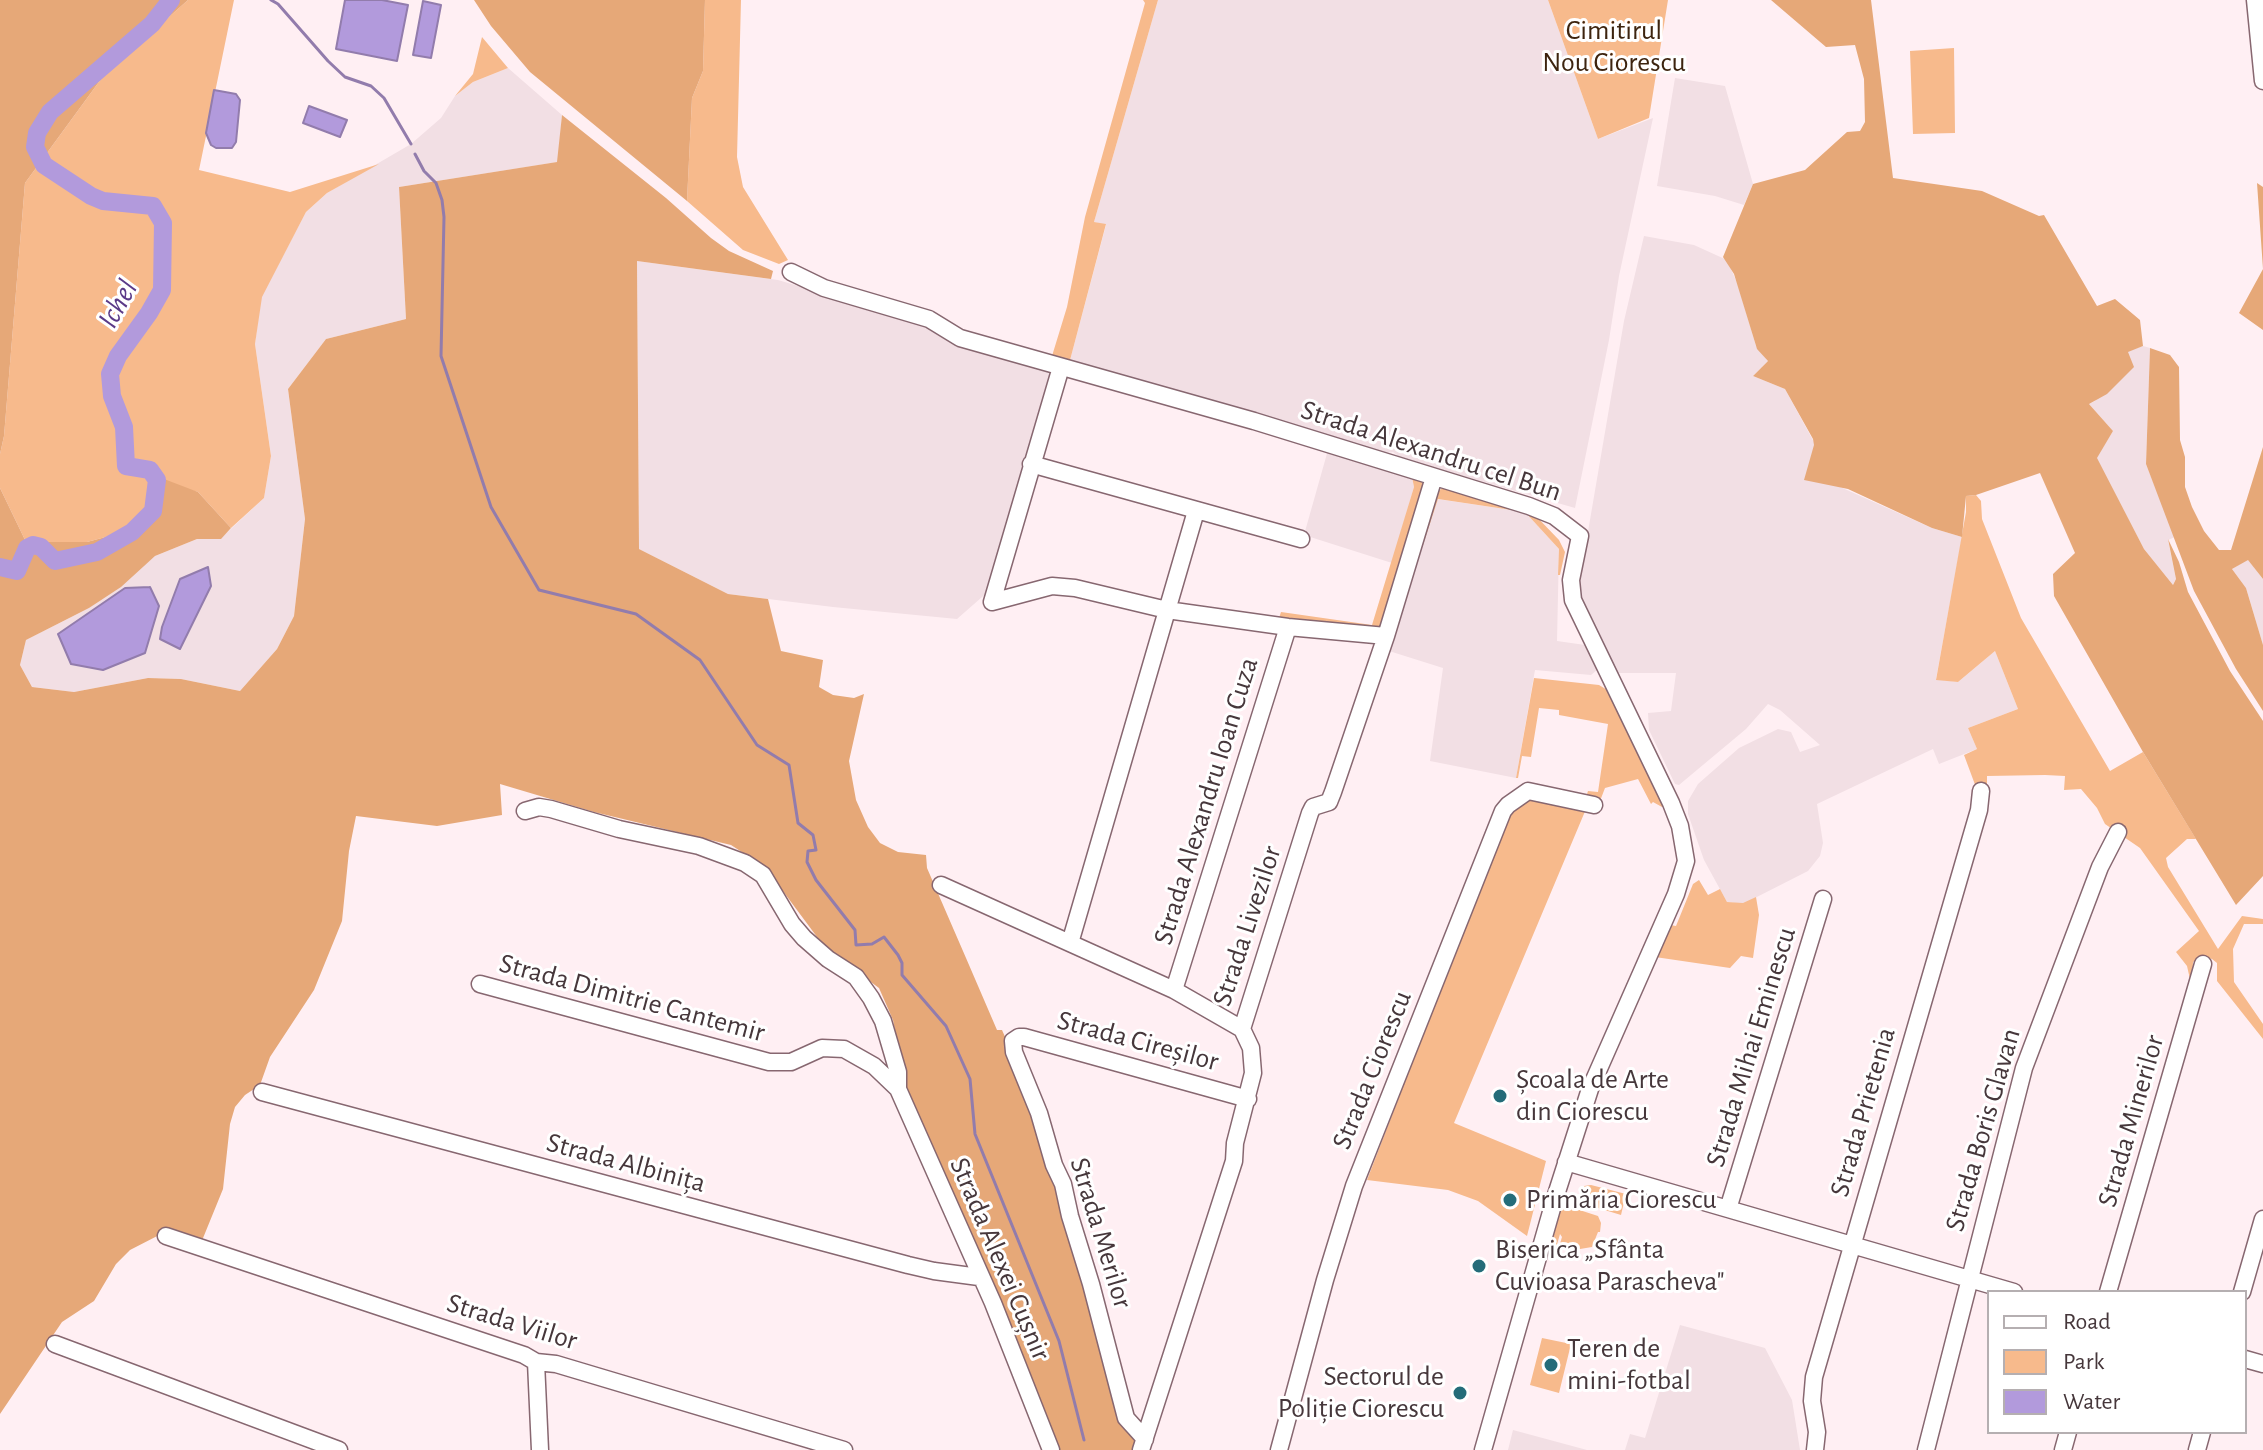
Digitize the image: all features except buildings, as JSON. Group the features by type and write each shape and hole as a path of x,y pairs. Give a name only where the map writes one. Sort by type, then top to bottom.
{"street":[{"path":"2255,0 2263,81"},
{"name":"Strada Alexandru cel Bun","path":"791,272 824,288 929,319 960,338 1254,421 1529,506 1554,516 1580,536 1571,580 1573,600 1671,803 1685,844 1686,861 1683,876 1590,1089 1483,1450"},
{"path":"1061,367 992,602 1052,586 1075,588 1167,610 1288,627 1386,636"},
{"path":"1031,464 1301,539"},
{"name":"Strada Livezilor","path":"1143,1444 1234,1161 1235,1143 1248,1099 1254,1059 1242,1029 1310,813 1313,807 1329,802 1386,636 1434,477"},
{"path":"1070,943 1196,511"},
{"name":"Strada Alexandru Ioan Cuza","path":"1174,990 1288,627"},
{"name":"Strada Ciorescu","path":"1279,1450 1354,1186 1503,811 1528,791 1594,805"},
{"name":"Strada Prietenia","path":"1815,1450 1814,1377 1979,810 1981,791"},
{"path":"525,811 539,807 551,809 619,829 699,846 745,863 763,875 792,924 828,959 856,977 871,998 891,1045 898,1072 898,1089"},
{"name":"Strada Boris Glavan","path":"1926,1450 2024,1068 2100,867 2118,832"},
{"path":"941,885 1174,990 1242,1029"},
{"name":"Strada Mihai Eminescu","path":"1728,1209 1823,899"},
{"name":"Strada Minerilor","path":"2109,1290 2203,964"},
{"name":"Strada Dimitrie Cantemir","path":"480,984 769,1062 791,1062 822,1048 844,1049 874,1066 898,1089"},
{"name":"Strada Cireșilor","path":"1015,1038 1024,1037 1248,1099"},
{"name":"Strada Merilor","path":"1015,1038 1012,1045 1014,1052 1036,1102 1054,1165 1063,1184 1126,1418 1143,1444"},
{"name":"Strada Alexei Cușnir","path":"898,1089 993,1303 1051,1450"},
{"name":"Strada Albinița","path":"262,1092 908,1265 979,1277"},
{"path":"1566,1162 2007,1290"},
{"path":"2243,1290 2263,1219"},
{"name":"Strada Viilor","path":"166,1236 524,1355 536,1362 556,1364 844,1450"},
{"path":"55,1344 339,1450"},
{"path":"536,1362 540,1450"}],"shaded area":[{"path":"0,0 188,0 104,75 25,183 0,454"},
{"path":"474,0 705,0 703,71 692,98 687,201 530,72 491,26"},
{"path":"1158,0 1548,0 1598,139 1653,118 1575,508 1401,458 1393,452 1383,453 1069,364 1106,225 1094,222"},
{"path":"1771,0 1871,0 1893,178 1982,191 2039,216 2044,215 2097,306 2115,299 2140,320 2143,346 2128,352 2134,367 2107,394 2089,404 2113,431 2097,458 2144,549 2173,585 2176,579 2168,539 2188,592 2230,671 2263,721 2263,876 2236,905 2143,752 2054,596 2053,574 2075,553 2040,473 1966,496 1962,537 1932,528 1848,489 1804,480 1813,439 1785,389 1753,376 1768,361 1757,349 1734,274 1723,257 1753,184 1805,170 1847,132 1860,131 1865,122 1864,79 1855,45 1826,47"},
{"path":"508,68 562,115 558,162 399,187 406,319 326,339 288,389 305,519 294,616 277,649 240,691 181,679 148,678 74,692 32,687 20,665 26,640 89,608 155,556 197,539 221,538 264,498 271,456 255,344 261,297 306,212 327,193 411,144 441,118 455,96 473,82"},
{"path":"1675,78 1725,86 1753,184 1744,205 1715,196 1657,186"},
{"path":"562,115 711,238 729,251 773,271 771,279 637,261 639,549 728,594 768,599 781,651 823,660 819,687 833,695 854,698 864,694 849,761 856,800 868,827 880,843 898,852 926,855 927,868 997,1030 1002,1030 1025,1082 1137,1436 1134,1450 1056,1450 908,1099 893,1020 879,988 826,949 765,867 731,845 594,812 500,784 502,815 437,826 356,816 342,921 314,990 270,1057 260,1085 245,1095 235,1107 230,1124 223,1189 201,1243 165,1232 130,1250 116,1264 94,1301 62,1322 0,1414 0,488 26,542 87,542 124,532 147,509 149,480 164,479 198,492 231,528 221,539 197,539 155,556 121,587 89,608 26,640 20,665 32,687 74,692 148,678 181,679 240,691 277,649 294,616 305,519 288,389 326,339 406,319 399,187 557,162"},
{"path":"2257,183 2263,187 2263,269"},
{"path":"1644,236 1694,245 1727,260 1738,285 1756,346 1768,361 1753,376 1785,389 1838,486 1932,528 1962,537 1936,679 1958,682 1995,651 2018,709 1968,728 1977,749 1939,764 1933,749 1817,804 1823,843 1820,856 1808,871 1743,904 1727,902 1704,860 1688,814 1688,801 1698,784 1739,748 1778,729 1791,732 1800,752 1820,745 1780,710 1768,704 1746,729 1679,785 1675,784 1649,730 1648,713 1671,711 1676,673 1614,673 1578,590 1624,321"},
{"path":"637,261 778,280 929,325 948,341 1047,369 1052,378 990,590 957,619 833,607 728,594 639,549"},
{"path":"2263,269 2263,330 2239,313"},
{"path":"2143,346 2150,348 2146,464 2175,537 2168,540 2176,579 2173,585 2144,549 2096,458 2113,431 2089,404 2095,401 2127,351"},
{"path":"2150,348 2170,355 2179,367 2180,440 2185,457 2185,487 2204,531 2219,550 2231,550 2263,447 2263,579 2248,560 2232,569 2246,588 2263,645 2263,711 2236,669 2194,591 2146,464"},
{"path":"1328,450 1412,477 1414,487 1392,563 1304,535"},
{"path":"1437,499 1525,512 1559,549 1557,641 1585,645 1597,670 1591,675 1535,670 1516,778 1430,761 1443,668 1389,651"},
{"path":"2248,559 2263,579 2263,645 2246,588 2232,569"},
{"path":"1680,1325 1765,1348 1792,1400 1800,1450 1625,1450 1630,1434 1645,1438"},
{"path":"1513,1430 1587,1450 1508,1450"}],"green space":[{"path":"188,0 234,0 199,170 290,192 379,164 327,193 306,212 262,297 255,344 271,456 264,498 231,528 198,492 149,480 147,509 124,532 87,542 26,542 0,488 0,454 25,183 104,75"},
{"path":"705,0 741,0 737,157 743,187 788,260 779,264 743,250 687,201 692,98 703,71"},
{"path":"1143,0 1158,0 1094,222 1106,224 1069,364 1052,356 1067,307 1085,217 1145,3"},
{"name":"Cimitirul Nou Ciorescu","path":"1548,0 1668,0 1649,118 1598,139"},
{"path":"482,37 508,68 473,82 455,96 473,74"},
{"path":"1954,48 1955,133 1913,134 1910,51"},
{"path":"1412,477 1425,487 1387,622 1376,630 1278,621 1281,612 1372,625 1414,487"},
{"path":"1441,489 1534,514 1559,540 1565,552 1560,575 1559,549 1525,512 1438,499 1423,545 1419,543 1431,499"},
{"path":"1976,495 1981,501 1982,519 2021,618 2110,771 2143,752 2196,839 2187,839 2166,858 2168,867 2218,949 2242,916 2263,919 2263,924 2244,924 2233,949 2234,982 2263,1024 2263,1039 2217,981 2217,963 2212,959 2204,957 2193,962 2192,988 2187,966 2176,952 2199,931 2140,848 2105,824 2097,808 2081,789 2064,790 2065,776 2045,775 1987,776 1987,787 1977,790 1964,755 1977,749 1968,728 2018,709 1995,651 1958,682 1936,680 1966,512 1966,496"},
{"path":"1534,678 1599,685 1609,691 1667,804 1662,807 1653,802 1651,804 1638,779 1605,788 1600,801 1586,797 1588,791 1598,792 1608,724 1559,715 1559,710 1539,708 1531,757 1522,756 1516,778"},
{"path":"1529,794 1586,809 1454,1123 1546,1161 1527,1236 1478,1201 1448,1190 1367,1180 1511,807"},
{"path":"1699,880 1708,895 1720,889 1727,902 1743,903 1756,897 1759,915 1753,958 1741,956 1730,968 1655,957 1670,925 1676,926 1693,884"},
{"path":"1584,1186 1626,1194 1621,1215 1598,1208"},
{"path":"1564,1205 1598,1216 1600,1232 1592,1247 1568,1251 1568,1247 1560,1246 1558,1250 1560,1234 1556,1248 1552,1244 1560,1207"},
{"name":"Teren de mini-fotbal","path":"1542,1338 1571,1344 1559,1393 1530,1385"}],"water":[{"path":"345,0 382,0 408,5 397,61 336,49"},
{"path":"423,1 441,5 431,58 413,55"},
{"path":"214,90 236,94 240,100 236,142 232,148 216,148 211,145 206,133"},
{"path":"309,106 347,120 340,137 303,123"},
{"path":"208,567 211,586 180,649 160,639 162,627 180,579"},
{"path":"150,587 159,606 145,653 103,670 71,664 58,634 125,588"}],"waterway":[{"name":"Ichel","path":"0,567 17,571 27,548 33,545 41,547 55,561 97,552 132,532 153,511 157,480 150,470 126,466 124,427 112,396 110,374 118,356 162,290 163,223 153,206 103,201 91,196 44,165 35,147 37,133 50,112 152,24 171,0"},
{"path":"271,0 345,77 371,86 384,98 411,144"},
{"path":"415,154 424,171 436,183 442,200 441,356 491,507 539,590 636,614 700,660 757,745 789,765 798,823 813,835 816,850 808,851 807,862 816,880 855,930 856,945 872,944 884,937 898,955 902,975 946,1026 970,1079 975,1134 1059,1341 1084,1440"}],"place":[{"name":"Școala de Arte din Ciorescu","path":"1500,1096"},
{"name":"Primăria Ciorescu","path":"1510,1200"},
{"name":"Biserica „Sfânta Cuvioasa Parascheva\"","path":"1479,1266"},
{"name":"Teren de mini-fotbal","path":"1551,1365"},
{"name":"Sectorul de Poliție Ciorescu","path":"1460,1393"}]}
